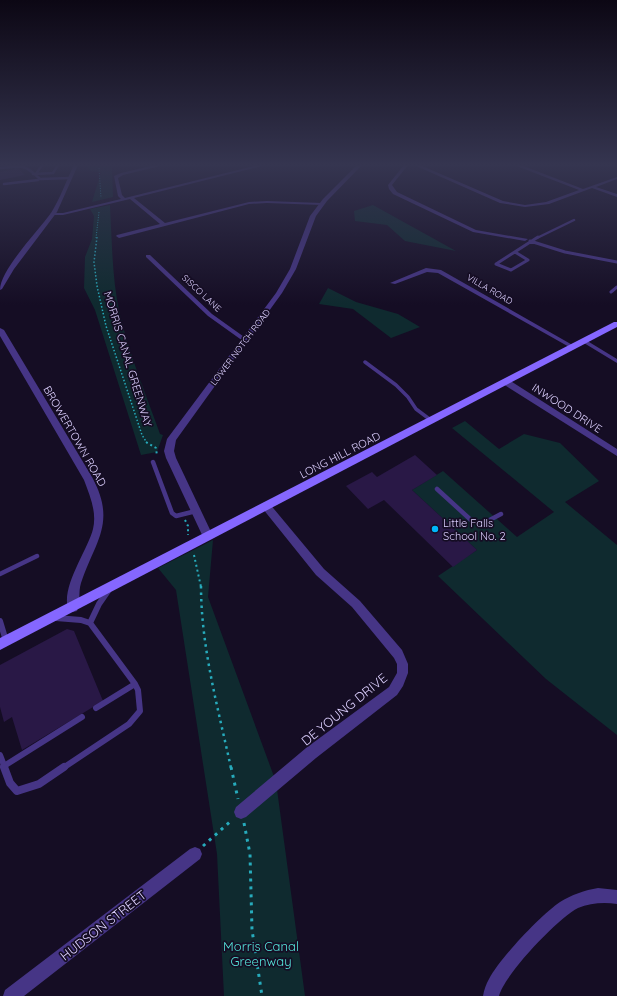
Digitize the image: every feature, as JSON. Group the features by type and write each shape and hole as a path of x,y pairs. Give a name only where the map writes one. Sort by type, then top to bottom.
{"main road":[{"name":"LONG HILL ROAD","path":"3,643 617,324"}],"street":[{"path":"0,288 11,269 52,214 63,214 73,211"},
{"path":"147,211 164,225"},
{"path":"119,236 217,211"},
{"name":"LOWER NOTCH ROAD","path":"208,536 171,458 169,451 172,439 273,303 293,269 313,216 316,211"},
{"path":"434,211 475,231 525,239"},
{"name":"SISCO LANE","path":"148,256 224,326 245,340"},
{"name":"VILLA ROAD","path":"393,283 426,270 439,271 573,347"},
{"name":"BROWERTOWN ROAD","path":"0,330 86,475 97,500 99,513 98,529 75,585 73,607"},
{"name":"INWOOD DRIVE","path":"506,382 617,453"},
{"name":"DE YOUNG DRIVE","path":"241,812 311,753 393,691 399,684 404,670 403,662 398,654 356,604 320,572 266,506"},
{"name":"HUDSON STREET","path":"11,996 195,854"},
{"path":"491,996 494,985 525,948 566,907 586,897 603,894 617,897"}],"lane":[{"path":"514,252 528,260 511,270 496,264 514,252 531,241 546,232 556,230 574,220"},
{"path":"525,239 565,252 617,262"},
{"path":"611,292 617,287"},
{"path":"584,341 617,361"},
{"path":"365,362 396,385 408,397 416,409 432,421"},
{"path":"156,462 172,513 176,516 183,516 196,511"},
{"path":"437,489 472,522 486,524 501,514"},
{"path":"0,574 37,556"},
{"path":"90,623 99,604 111,587"},
{"path":"0,755 10,783 17,791 39,784 129,724 140,711 138,690 135,684 90,623 81,620 53,617"},
{"path":"0,621 3,643"},
{"path":"96,708 135,684"},
{"path":"4,766 82,717"}],"path":[{"name":"MORRIS CANAL GREENWAY","path":"99,211 94,262 97,286 106,326 142,435 147,443 156,448 156,462"},
{"path":"183,516 188,526 188,542"},
{"path":"193,553 198,565 201,582 201,616 210,669 241,812 249,839 250,909 253,943 262,996"},
{"path":"195,854 224,827"}],"green space":[{"path":"91,211 110,211 117,302 128,345 138,375 160,434 163,435 157,452 141,455 95,310 84,288 85,257 92,239 94,216"},
{"path":"354,211 385,211 456,251 405,241 387,225 355,221"},
{"path":"328,288 356,302 398,314 420,327 391,338 353,309 319,304"},
{"path":"465,421 499,449 524,434 560,443 599,481 565,502 617,545 617,735 546,679 438,576 477,550 412,490 443,471 517,537 554,512 452,428"},
{"name":"Morris Canal Greenway","path":"213,540 208,597 276,782 305,996 224,996 217,854 176,590 158,568"}],"building":[{"name":"Little Falls School No. 2","path":"415,455 437,475 412,490 477,550 453,567 384,500 368,509 346,486 372,472 377,477"},
{"path":"67,629 74,631 103,701 22,750 12,717 4,722 0,707 0,665"}],"place":[{"name":"Little Falls School No. 2","path":"435,529"}]}
